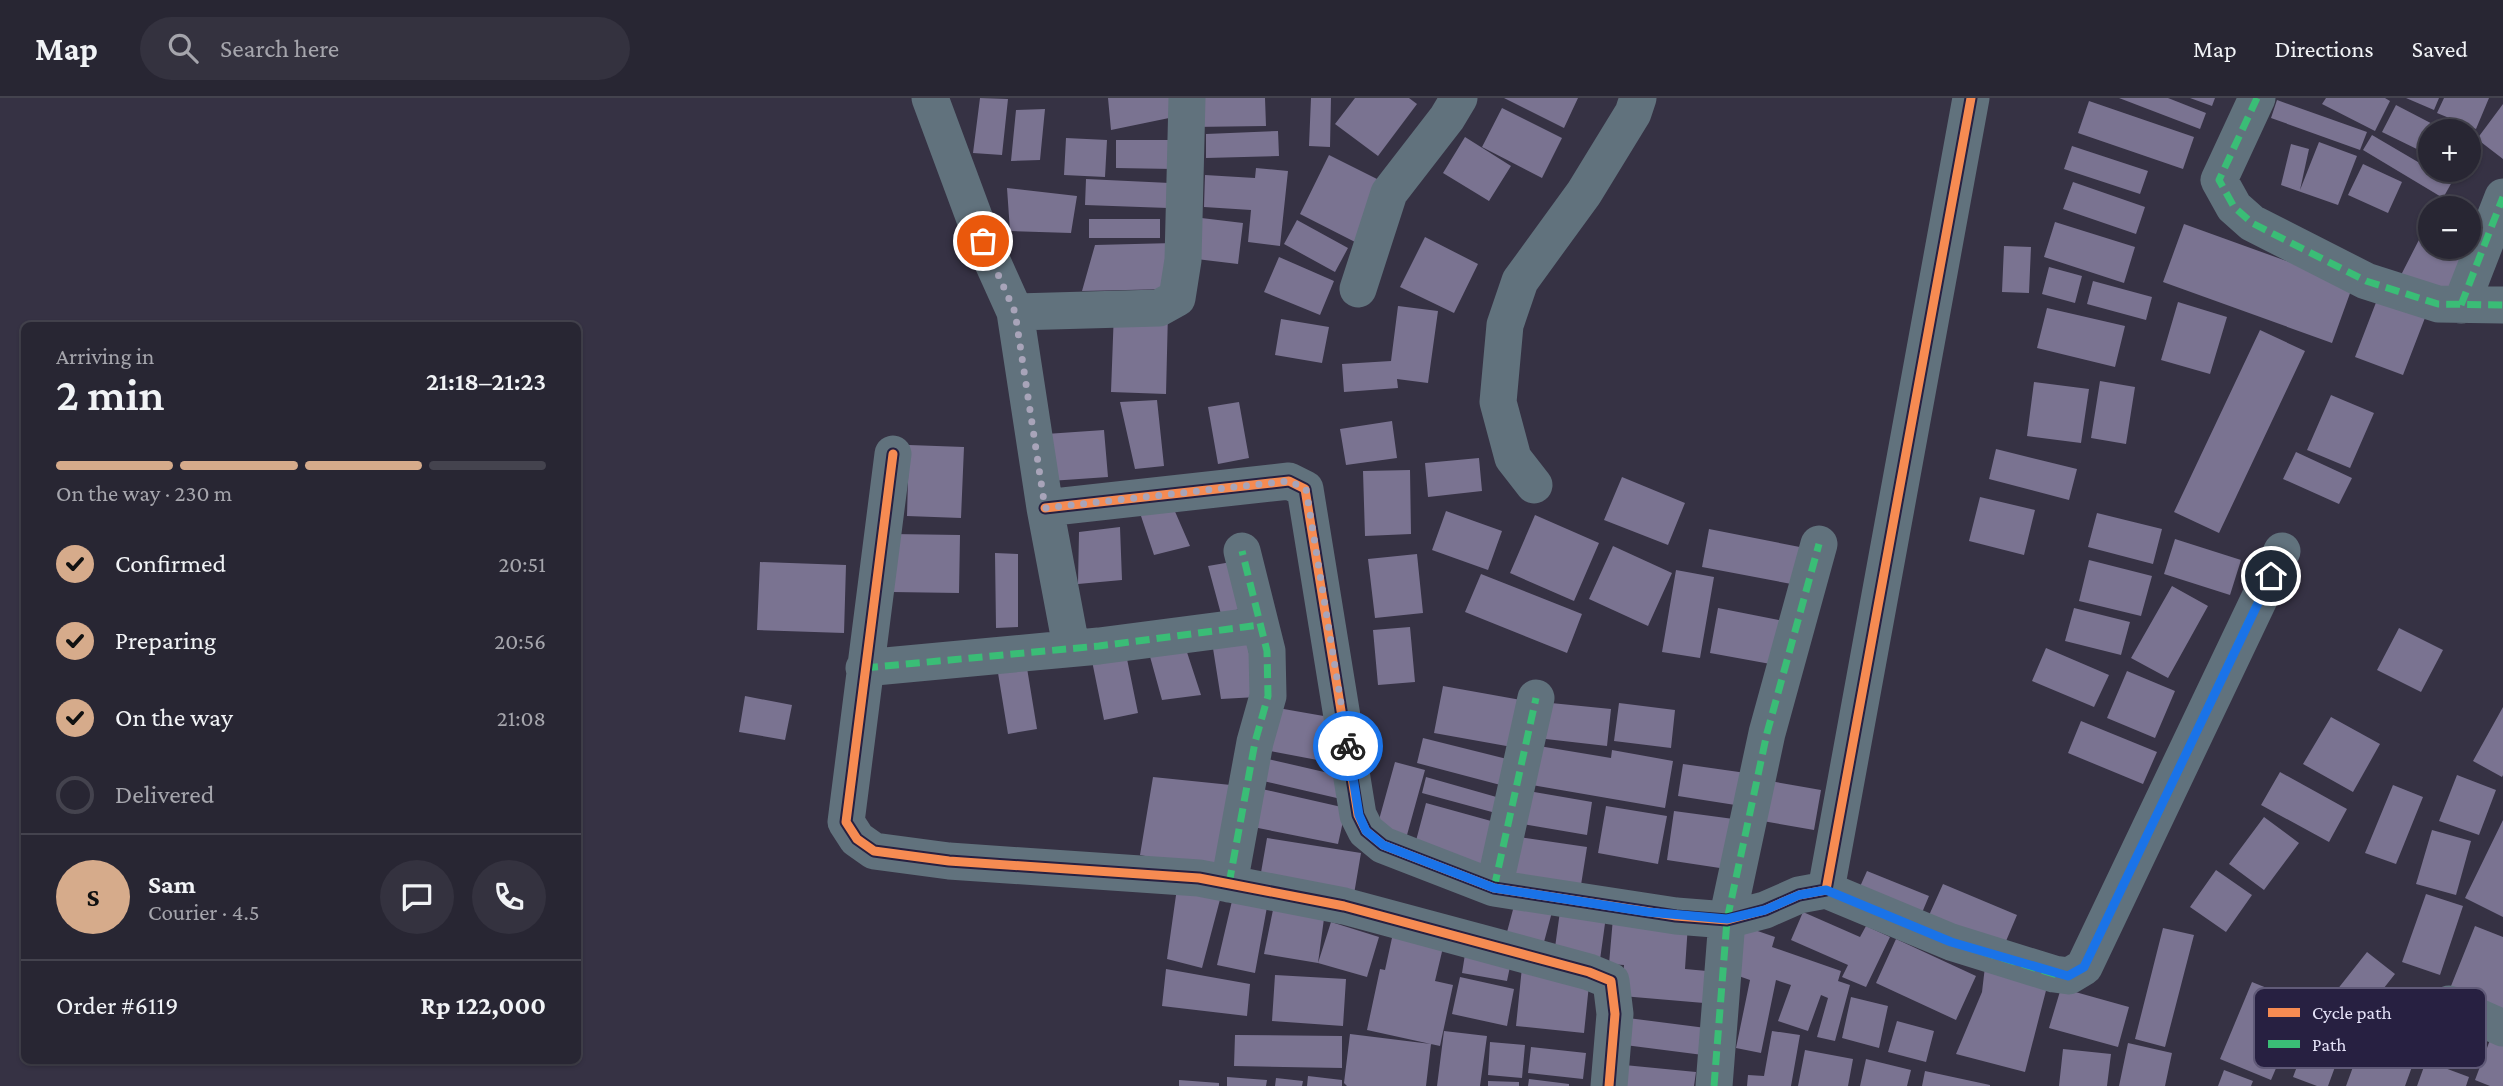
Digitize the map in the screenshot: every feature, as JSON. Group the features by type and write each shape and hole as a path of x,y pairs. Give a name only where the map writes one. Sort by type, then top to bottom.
{"street":[{"path":"930,98 983,241 1015,312 1045,508 1071,646"},
{"path":"1015,312 1159,308 1177,298 1183,260 1187,98"},
{"path":"1358,289 1389,193 1447,118 1458,98"},
{"path":"1534,485 1513,458 1498,402 1505,324 1520,281 1584,193 1633,113 1638,98"},
{"path":"1826,890 1971,98"},
{"path":"2257,98 2219,180 2234,207 2252,223 2366,281 2438,304 2503,305"},
{"path":"2461,305 2503,197"},
{"path":"893,454 846,822 857,839 874,850 949,861 1199,878 1344,906 1589,972 1611,981 1615,1014 1609,1086"},
{"path":"1045,508 1289,481 1306,489 1359,815 1366,831 1383,845 1494,888 1648,912 1727,919 1765,910 1799,895 1826,890 1951,942 2068,976 2084,967 2283,551"},
{"path":"1714,1086 1727,919 1766,733 1819,544"},
{"path":"1229,884 1255,742 1268,696 1267,652 1242,551"},
{"path":"864,668 1071,646 1099,646 1260,625"},
{"path":"1494,888 1536,698"},
{"path":"2486,1020 2503,1028"}],"building":[{"path":"980,98 1008,99 1002,155 973,153"},
{"path":"1108,98 1172,98 1174,117 1111,130"},
{"path":"1193,98 1265,98 1266,126 1193,127"},
{"path":"1311,98 1331,98 1330,147 1309,146"},
{"path":"1355,98 1409,98 1417,104 1378,156 1335,124"},
{"path":"1504,98 1578,98 1564,128"},
{"path":"2119,98 2168,98 2206,113 2200,129"},
{"path":"2190,98 2215,98 2212,106"},
{"path":"2326,98 2385,98 2390,101 2375,131 2322,104"},
{"path":"2406,98 2439,98 2434,110"},
{"path":"2444,98 2489,98 2480,119 2452,119 2437,113"},
{"path":"2277,100 2367,132 2360,150 2271,118"},
{"path":"2089,101 2194,137 2183,169 2078,133"},
{"path":"2503,104 2503,159 2481,142 2481,134"},
{"path":"2396,105 2423,119 2418,119 2418,150 2382,132"},
{"path":"1502,108 1562,138 1542,178 1482,147"},
{"path":"1045,109 1040,160 1011,161 1016,110"},
{"path":"1278,131 1279,156 1206,158 1206,134"},
{"path":"2372,135 2418,162 2418,182 2452,182 2444,196 2440,196 2363,150"},
{"path":"1465,137 1511,166 1489,201 1443,173"},
{"path":"1066,138 1107,140 1105,177 1064,175"},
{"path":"1116,140 1173,140 1173,169 1116,168"},
{"path":"2319,142 2357,156 2338,205 2281,185 2291,144 2309,149 2300,190"},
{"path":"2072,146 2148,171 2140,194 2064,169"},
{"path":"1329,155 1385,183 1355,242 1300,214"},
{"path":"2363,164 2402,182 2388,213 2348,195"},
{"path":"1256,168 1288,171 1280,246 1248,242 1251,210 1204,207 1205,175 1255,178"},
{"path":"1086,179 1170,183 1168,208 1085,205"},
{"path":"2073,182 2145,207 2136,234 2063,209"},
{"path":"1007,188 1077,196 1071,233 1010,231"},
{"path":"1193,217 1243,223 1238,264 1188,258"},
{"path":"1089,219 1160,219 1160,238 1089,238"},
{"path":"1297,220 1348,248 1335,272 1284,244"},
{"path":"2055,222 2135,247 2124,283 2044,257"},
{"path":"2184,224 2353,285 2332,343 2163,282"},
{"path":"1425,237 1478,264 1454,313 1400,287"},
{"path":"2418,242 2418,259 2464,259 2448,301 2400,277"},
{"path":"1174,243 1170,289 1082,291 1095,245"},
{"path":"2004,246 2031,247 2029,293 2002,292"},
{"path":"1279,257 1334,281 1320,315 1264,292"},
{"path":"2049,267 2082,276 2075,303 2042,294"},
{"path":"2093,281 2152,297 2146,320 2087,304"},
{"path":"2380,292 2428,310 2403,375 2355,357"},
{"path":"2178,302 2227,317 2210,374 2161,360"},
{"path":"1398,306 1438,311 1428,383 1397,379 1398,388 1344,392 1342,364 1391,361"},
{"path":"2047,308 2125,326 2115,367 2037,348"},
{"path":"1114,311 1168,312 1166,394 1111,392"},
{"path":"1281,319 1329,327 1322,363 1275,355"},
{"path":"2260,330 2305,351 2219,533 2174,512"},
{"path":"2100,381 2135,387 2126,444 2091,438"},
{"path":"2034,382 2089,389 2081,443 2027,436"},
{"path":"2331,395 2374,413 2350,468 2307,450"},
{"path":"1157,400 1164,466 1135,469 1120,402"},
{"path":"1239,402 1249,458 1218,464 1208,407"},
{"path":"1392,421 1397,458 1346,465 1340,429"},
{"path":"1104,430 1108,477 1050,481 1046,434"},
{"path":"909,445 964,447 961,518 907,516"},
{"path":"1996,449 2077,469 2069,500 1989,479"},
{"path":"2296,452 2352,478 2339,504 2283,479"},
{"path":"1479,458 1482,491 1428,497 1425,463"},
{"path":"1410,470 1411,534 1365,536 1363,471"},
{"path":"1622,477 1685,503 1668,545 1604,520"},
{"path":"1980,497 2035,510 2024,555 1969,541"},
{"path":"1170,500 1190,546 1154,555 1139,510"},
{"path":"1446,511 1502,531 1488,570 1432,550"},
{"path":"2097,513 2162,529 2153,564 2088,547"},
{"path":"1535,515 1599,543 1574,601 1510,573"},
{"path":"1120,527 1122,580 1078,584 1079,532"},
{"path":"1709,529 1810,549 1802,586 1702,567"},
{"path":"892,534 960,535 959,593 892,592"},
{"path":"2175,539 2241,560 2230,595 2164,574"},
{"path":"1613,546 1672,573 1648,626 1589,599"},
{"path":"995,553 1018,554 1018,627 996,628"},
{"path":"1417,554 1423,613 1375,618 1368,559"},
{"path":"2089,560 2152,576 2141,616 2079,601"},
{"path":"1237,561 1251,606 1221,614 1208,566"},
{"path":"760,562 846,565 844,633 757,630"},
{"path":"1676,570 1714,577 1700,658 1662,652"},
{"path":"1481,574 1582,614 1567,653 1465,612"},
{"path":"2172,586 2208,606 2168,678 2131,658"},
{"path":"1718,608 1784,621 1776,665 1710,653"},
{"path":"2074,608 2130,622 2121,655 2065,641"},
{"path":"1410,627 1415,682 1378,685 1373,630"},
{"path":"2399,628 2443,650 2421,692 2377,670"},
{"path":"1246,637 1257,697 1221,699 1212,642"},
{"path":"1183,640 1201,695 1162,700 1146,642"},
{"path":"2046,648 2109,675 2094,707 2032,681"},
{"path":"1126,654 1138,713 1104,720 1092,661"},
{"path":"1027,668 1037,729 1008,734 998,673"},
{"path":"2127,671 2175,691 2155,738 2107,718"},
{"path":"1443,686 1521,700 1512,747 1434,733"},
{"path":"745,696 792,705 785,740 739,732"},
{"path":"1541,702 1611,709 1607,746 1537,738"},
{"path":"1619,703 1675,710 1671,748 1614,741"},
{"path":"2503,707 2503,775 2502,777 2473,761"},
{"path":"1278,708 1335,718 1328,762 1270,751"},
{"path":"2331,717 2380,744 2353,792 2303,764"},
{"path":"2081,721 2157,752 2143,784 2068,753"},
{"path":"1423,738 1515,761 1508,787 1417,763"},
{"path":"1533,745 1611,758 1612,750 1673,761 1665,808 1526,784"},
{"path":"1255,756 1346,777 1341,799 1250,778"},
{"path":"1395,762 1425,770 1407,835 1377,827"},
{"path":"1683,764 1753,774 1748,807 1678,796"},
{"path":"2280,772 2347,809 2329,842 2261,805"},
{"path":"2457,775 2496,790 2479,835 2439,821"},
{"path":"1153,777 1231,785 1216,870 1140,855"},
{"path":"1426,777 1507,800 1503,815 1422,793"},
{"path":"1764,780 1821,790 1814,830 1757,820"},
{"path":"2393,785 2423,797 2396,864 2365,853"},
{"path":"1253,787 1346,808 1338,844 1248,826"},
{"path":"1522,790 1592,802 1587,835 1516,823"},
{"path":"1426,803 1502,824 1488,873 1413,852"},
{"path":"1606,806 1667,816 1658,864 1598,853"},
{"path":"1674,811 1741,820 1733,870 1667,860"},
{"path":"2264,817 2299,843 2264,890 2229,864"},
{"path":"2503,820 2503,917 2465,898"},
{"path":"2432,830 2471,841 2456,895 2416,884"},
{"path":"1519,837 1587,847 1581,885 1513,875"},
{"path":"1267,838 1361,853 1353,900 1259,884"},
{"path":"2216,870 2252,895 2226,932 2190,907"},
{"path":"1867,871 1929,896 1916,927 1854,900"},
{"path":"1178,881 1222,892 1202,968 1167,959"},
{"path":"1943,884 2017,915 2001,953 1926,922"},
{"path":"1235,888 1269,896 1255,973 1217,965"},
{"path":"2426,894 2463,906 2440,975 2402,962"},
{"path":"1275,900 1325,911 1318,963 1264,954"},
{"path":"1515,902 1552,912 1540,957 1503,947"},
{"path":"1561,904 1607,909 1599,967 1553,962"},
{"path":"1803,912 1860,937 1866,926 1890,937 1866,987 1842,977 1848,965 1791,940"},
{"path":"1613,918 1688,924 1685,969 1707,971 1704,1003 1622,996 1624,965 1609,964"},
{"path":"1331,922 1379,937 1367,977 1318,963"},
{"path":"1395,924 1446,935 1435,981 1453,985 1440,1046 1367,1030 1380,969 1385,970"},
{"path":"2475,926 2503,937 2503,1012 2486,1005 2486,988 2450,988"},
{"path":"1746,927 1775,937 1772,947 1841,971 1838,981 1850,985 1835,1041 1817,1037 1828,998 1821,995 1808,1031 1778,1021 1791,985 1776,980 1761,1053 1736,1048 1750,980 1730,973"},
{"path":"2163,928 2194,935 2165,1047 2135,1039"},
{"path":"1896,939 1976,976 1956,1020 1876,983"},
{"path":"1466,948 1512,957 1507,981 1462,973"},
{"path":"2367,952 2395,974 2384,988 2338,988"},
{"path":"1986,958 2049,979 2025,1072 1956,1054 1982,992"},
{"path":"1522,967 1590,975 1584,1033 1516,1026"},
{"path":"1166,969 1250,984 1247,1016 1162,1006"},
{"path":"1275,975 1346,979 1343,1026 1272,1021"},
{"path":"1460,977 1514,989 1507,1026 1452,1014"},
{"path":"2252,982 2267,988 2254,988 2254,1068 2276,1068 2271,1080 2220,1059"},
{"path":"2061,988 2129,1007 2118,1047 2049,1028"},
{"path":"1851,997 1888,1006 1879,1048 1842,1038"},
{"path":"1628,1018 1706,1028 1703,1055 1625,1045"},
{"path":"1897,1021 1934,1031 1926,1062 1888,1052"},
{"path":"1444,1031 1487,1036 1480,1086 1437,1086"},
{"path":"1772,1031 1800,1035 1791,1086 1747,1086 1748,1075 1764,1076"},
{"path":"2493,1032 2503,1036 2503,1086 2490,1086 2475,1080 2480,1068 2486,1068 2486,1051"},
{"path":"1350,1034 1431,1044 1426,1086 1347,1086 1344,1083"},
{"path":"1235,1035 1342,1036 1342,1068 1234,1066"},
{"path":"1490,1042 1525,1045 1522,1078 1488,1075"},
{"path":"2128,1043 2172,1053 2165,1086 2119,1086"},
{"path":"1531,1047 1586,1053 1583,1079 1528,1073"},
{"path":"2063,1049 2111,1054 2107,1086 2059,1086"},
{"path":"1805,1050 1853,1059 1848,1086 1798,1086"},
{"path":"1866,1059 1911,1070 1907,1086 1860,1086"},
{"path":"1614,1064 1696,1072 1694,1086 1612,1086"},
{"path":"2296,1068 2335,1068 2328,1086 2317,1086 2293,1077"},
{"path":"2353,1068 2412,1068 2405,1086 2346,1086"},
{"path":"2423,1068 2445,1068 2469,1077 2466,1086 2417,1086"},
{"path":"2224,1070 2253,1081 2251,1086 2218,1086"},
{"path":"1925,1071 1990,1085 1990,1086 1922,1086"},
{"path":"1308,1076 1342,1080 1342,1086 1307,1086"},
{"path":"1227,1077 1267,1080 1266,1086 1227,1086"},
{"path":"1276,1078 1303,1081 1302,1086 1275,1086"},
{"path":"1529,1079 1569,1084 1569,1086 1528,1086"},
{"path":"1179,1080 1219,1083 1219,1086 1179,1086"},
{"path":"1488,1081 1519,1082 1519,1086 1488,1086"}],"marked path":[{"path":"2257,98 2219,180 2234,207 2252,223 2366,281 2438,304 2503,305"},
{"path":"2461,305 2503,197"},
{"path":"1714,1086 1727,920 1767,733 1819,544"},
{"path":"1229,884 1255,742 1268,696 1267,651 1242,551"},
{"path":"1826,890 1951,942 2054,974 2069,976 2084,967 2282,551"},
{"path":"864,668 1099,646 1260,625"},
{"path":"1494,888 1536,698"}],"cycle path":[{"path":"1045,508 1289,481 1305,489 1358,815 1366,831 1383,845 1494,888 1676,916 1727,920 1765,910 1799,895 1826,890 1971,98"},
{"path":"893,454 846,822 857,839 874,851 949,861 1199,878 1344,906 1589,972 1611,981 1615,1014 1609,1086"}],"way so far":[{"path":"983,241 1015,312 1045,508 1289,481 1306,489 1348,746"}],"route":[{"path":"1348,746 1359,815 1366,831 1383,845 1494,888 1676,916 1727,919 1765,910 1799,895 1826,890 1951,942 2068,976 2084,967 2271,576"}]}
